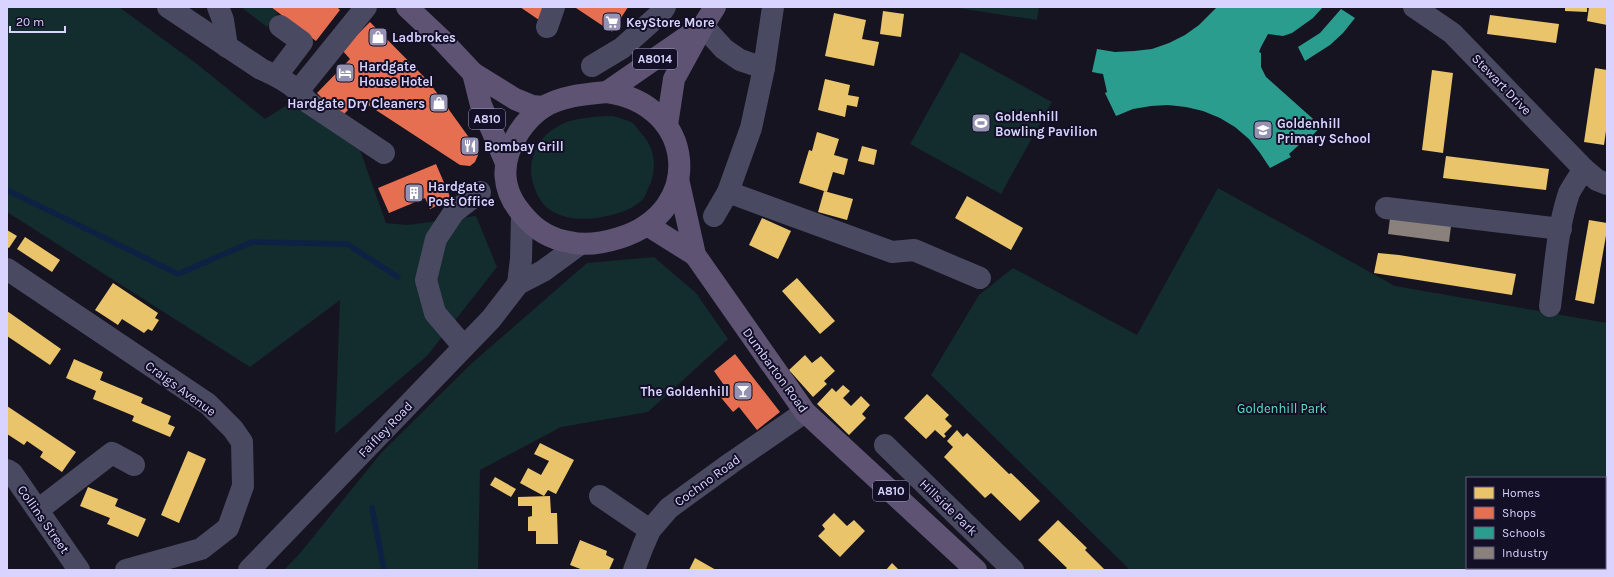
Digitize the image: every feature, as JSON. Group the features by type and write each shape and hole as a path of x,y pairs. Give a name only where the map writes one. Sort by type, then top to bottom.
{"main road":[{"name":"A810","path":"407,7 442,40 473,73 515,99 532,106 543,107"},
{"name":"A8014","path":"667,125 674,79 715,7"},
{"name":"A8014","path":"606,92 703,26"},
{"name":"A810","path":"473,73 481,105 506,163"},
{"name":"A810","path":"678,179 674,194 666,208 658,218 648,225 627,236 612,241 580,244 557,239 537,229 514,205 508,194 505,182 506,163 510,150 520,132 532,116 543,107 582,95 606,92 619,94 642,102 667,125 673,140 677,155 678,179 695,255"},
{"name":"A810","path":"648,225 695,255"},
{"name":"Dumbarton Road","path":"695,255 805,412 976,570"}],"street":[{"path":"168,7 261,69 277,75 298,91 309,103 384,153"},
{"path":"218,7 223,20 227,47"},
{"path":"298,91 366,7"},
{"path":"547,27 554,7"},
{"path":"592,66 622,48 661,13 665,7"},
{"path":"714,216 728,192 751,128 764,68 773,7"},
{"name":"Stewart Drive","path":"1414,7 1452,33 1584,169 1597,180 1607,184"},
{"path":"277,75 302,42 280,26"},
{"path":"703,26 724,49 740,60 764,68"},
{"path":"1550,306 1561,229 1570,193 1584,169"},
{"path":"464,347 435,313 426,280 436,239 454,212 480,192"},
{"path":"728,192 892,252 914,250 980,278"},
{"path":"1386,208 1561,229"},
{"path":"518,284 521,259 522,215"},
{"name":"Faifley Road","path":"249,570 464,347 490,319 518,284 543,271 580,244"},
{"name":"Craigs Avenue","path":"7,269 208,404 233,429 242,442 242,486 228,528 201,549 126,570"},
{"name":"Cochno Road","path":"634,570 650,530 659,518 684,496 805,412"},
{"name":"Hillside Park","path":"885,445 1013,570"},
{"path":"38,510 112,453 134,465"},
{"name":"Collins Street","path":"7,470 12,473 79,570"},
{"path":"600,496 650,530"}],"green space":[{"path":"7,7 119,7 197,64 265,119 295,100 360,150 386,223 407,225 476,216 497,267 427,356 335,434 340,300 250,367 7,212"},
{"path":"241,7 271,7 278,13 267,27"},
{"path":"951,7 1039,7 1037,20"},
{"name":"Goldenhill Bowling Pavilion","path":"961,52 1052,102 1001,194 910,144"},
{"path":"613,116 633,123 650,146 654,160 654,168 651,183 644,198 636,205 626,210 597,218 573,218 550,210 538,196 532,179 532,162 541,141 546,135 565,123 586,118"},
{"name":"Goldenhill Park","path":"1218,188 1395,286 1607,323 1607,570 1130,570 931,375 979,295 1013,268 1137,335"},
{"path":"654,257 696,293 728,339 648,412 561,427 480,470 478,570 284,570 301,552 381,453 471,364 587,263"}],"building: Homes":[{"path":"1565,7 1587,7 1587,12 1565,11"},
{"path":"1589,7 1607,7 1607,25 1587,21"},
{"path":"883,11 904,14 901,37 880,34"},
{"path":"834,13 866,20 862,39 879,42 874,66 825,56"},
{"path":"1490,15 1559,24 1556,43 1487,34"},
{"path":"1595,68 1607,70 1607,124 1604,145 1584,142"},
{"path":"1432,70 1453,73 1443,153 1422,150"},
{"path":"825,79 850,85 848,95 859,97 857,107 847,105 845,117 818,110"},
{"path":"817,132 839,139 834,155 848,159 844,175 833,172 827,192 799,183 809,150 812,151"},
{"path":"862,146 877,150 874,165 858,161"},
{"path":"1446,156 1549,169 1546,190 1443,178"},
{"path":"824,191 853,199 847,220 818,212"},
{"path":"967,196 1023,228 1011,250 955,218"},
{"path":"762,218 791,231 778,259 749,245"},
{"path":"1589,220 1607,223 1594,304 1575,300"},
{"path":"7,230 17,236 9,248 7,247"},
{"path":"25,237 60,260 52,272 17,249"},
{"path":"1378,253 1516,274 1512,295 1374,273"},
{"path":"797,278 835,321 820,334 782,291"},
{"path":"113,283 158,313 155,318 159,320 152,331 148,329 144,333 122,319 118,325 95,310"},
{"path":"7,311 61,349 50,365 7,336"},
{"path":"805,355 812,363 821,356 835,371 824,381 827,384 813,397 789,370"},
{"path":"74,359 103,372 100,380 143,398 141,403 171,416 168,424 175,427 170,437 132,421 134,416 93,399 96,391 66,378"},
{"path":"843,385 850,391 843,398 851,406 861,396 870,405 862,414 866,418 849,435 817,404 832,388 836,392"},
{"path":"927,394 949,415 945,419 952,426 944,434 946,436 944,438 935,430 926,439 904,418"},
{"path":"7,406 76,452 62,472 40,457 43,452 27,441 24,445 7,434"},
{"path":"957,430 963,437 967,433 1009,474 1011,473 1040,501 1020,521 991,493 985,498 944,457 953,447 947,441"},
{"path":"540,443 574,460 556,494 548,490 544,496 520,483 528,468 541,475 549,461 534,454"},
{"path":"188,451 206,459 179,523 161,515"},
{"path":"495,477 516,489 511,497 490,485"},
{"path":"88,487 118,499 115,506 146,519 138,537 107,524 110,518 80,506"},
{"path":"550,496 551,513 557,513 558,544 536,544 536,531 528,531 528,517 532,516 532,506 518,506 518,497"},
{"path":"834,513 847,526 854,520 865,531 840,557 818,536 825,529 822,525"},
{"path":"1058,520 1087,548 1085,550 1105,570 1065,570 1067,568 1038,540"},
{"path":"580,540 607,551 606,555 614,559 609,570 583,570 570,565"},
{"path":"695,558 716,570 689,570"},
{"path":"892,563 899,570 886,570"}],"building: Shops":[{"path":"271,7 337,7 340,10 316,41"},
{"path":"520,7 547,7 539,20"},
{"path":"628,7 612,32 576,8"},
{"path":"370,22 429,82 478,150 478,155 475,162 470,166 460,165 359,99 341,117 317,93 350,59 342,50"},
{"name":"Hardgate Post Office","path":"436,164 451,199 430,209 425,198 389,213 378,188"},
{"name":"The Goldenhill","path":"735,354 780,412 757,430 739,407 733,412 718,394 726,388 714,371"}],"building: Schools":[{"path":"1217,7 1323,7 1313,18 1292,33 1283,36 1268,34 1259,52 1261,53 1261,67 1266,77 1321,126 1305,144 1302,142 1289,154 1291,157 1270,168 1249,139 1235,127 1220,118 1203,111 1168,105 1133,109 1116,116 1105,93 1107,92 1103,74 1092,72 1097,49 1115,52 1152,49 1185,35 1199,25"},
{"path":"1341,9 1355,18 1343,33 1330,45 1305,61 1298,47 1320,33"}],"building: Industry":[{"path":"1390,218 1451,226 1449,242 1388,234"}],"waterway":[{"path":"7,190 178,274 252,242 347,244 398,277"},
{"path":"372,508 384,570"}],"place":[{"name":"KeyStore More","path":"612,22"},
{"name":"Ladbrokes","path":"378,37"},
{"name":"Hardgate House Hotel","path":"345,73"},
{"name":"Hardgate Dry Cleaners","path":"439,103"},
{"name":"Goldenhill Bowling Pavilion","path":"981,123"},
{"name":"Goldenhill Primary School","path":"1263,130"},
{"name":"Bombay Grill","path":"470,146"},
{"name":"Hardgate Post Office","path":"414,193"},
{"name":"The Goldenhill","path":"743,391"}]}
